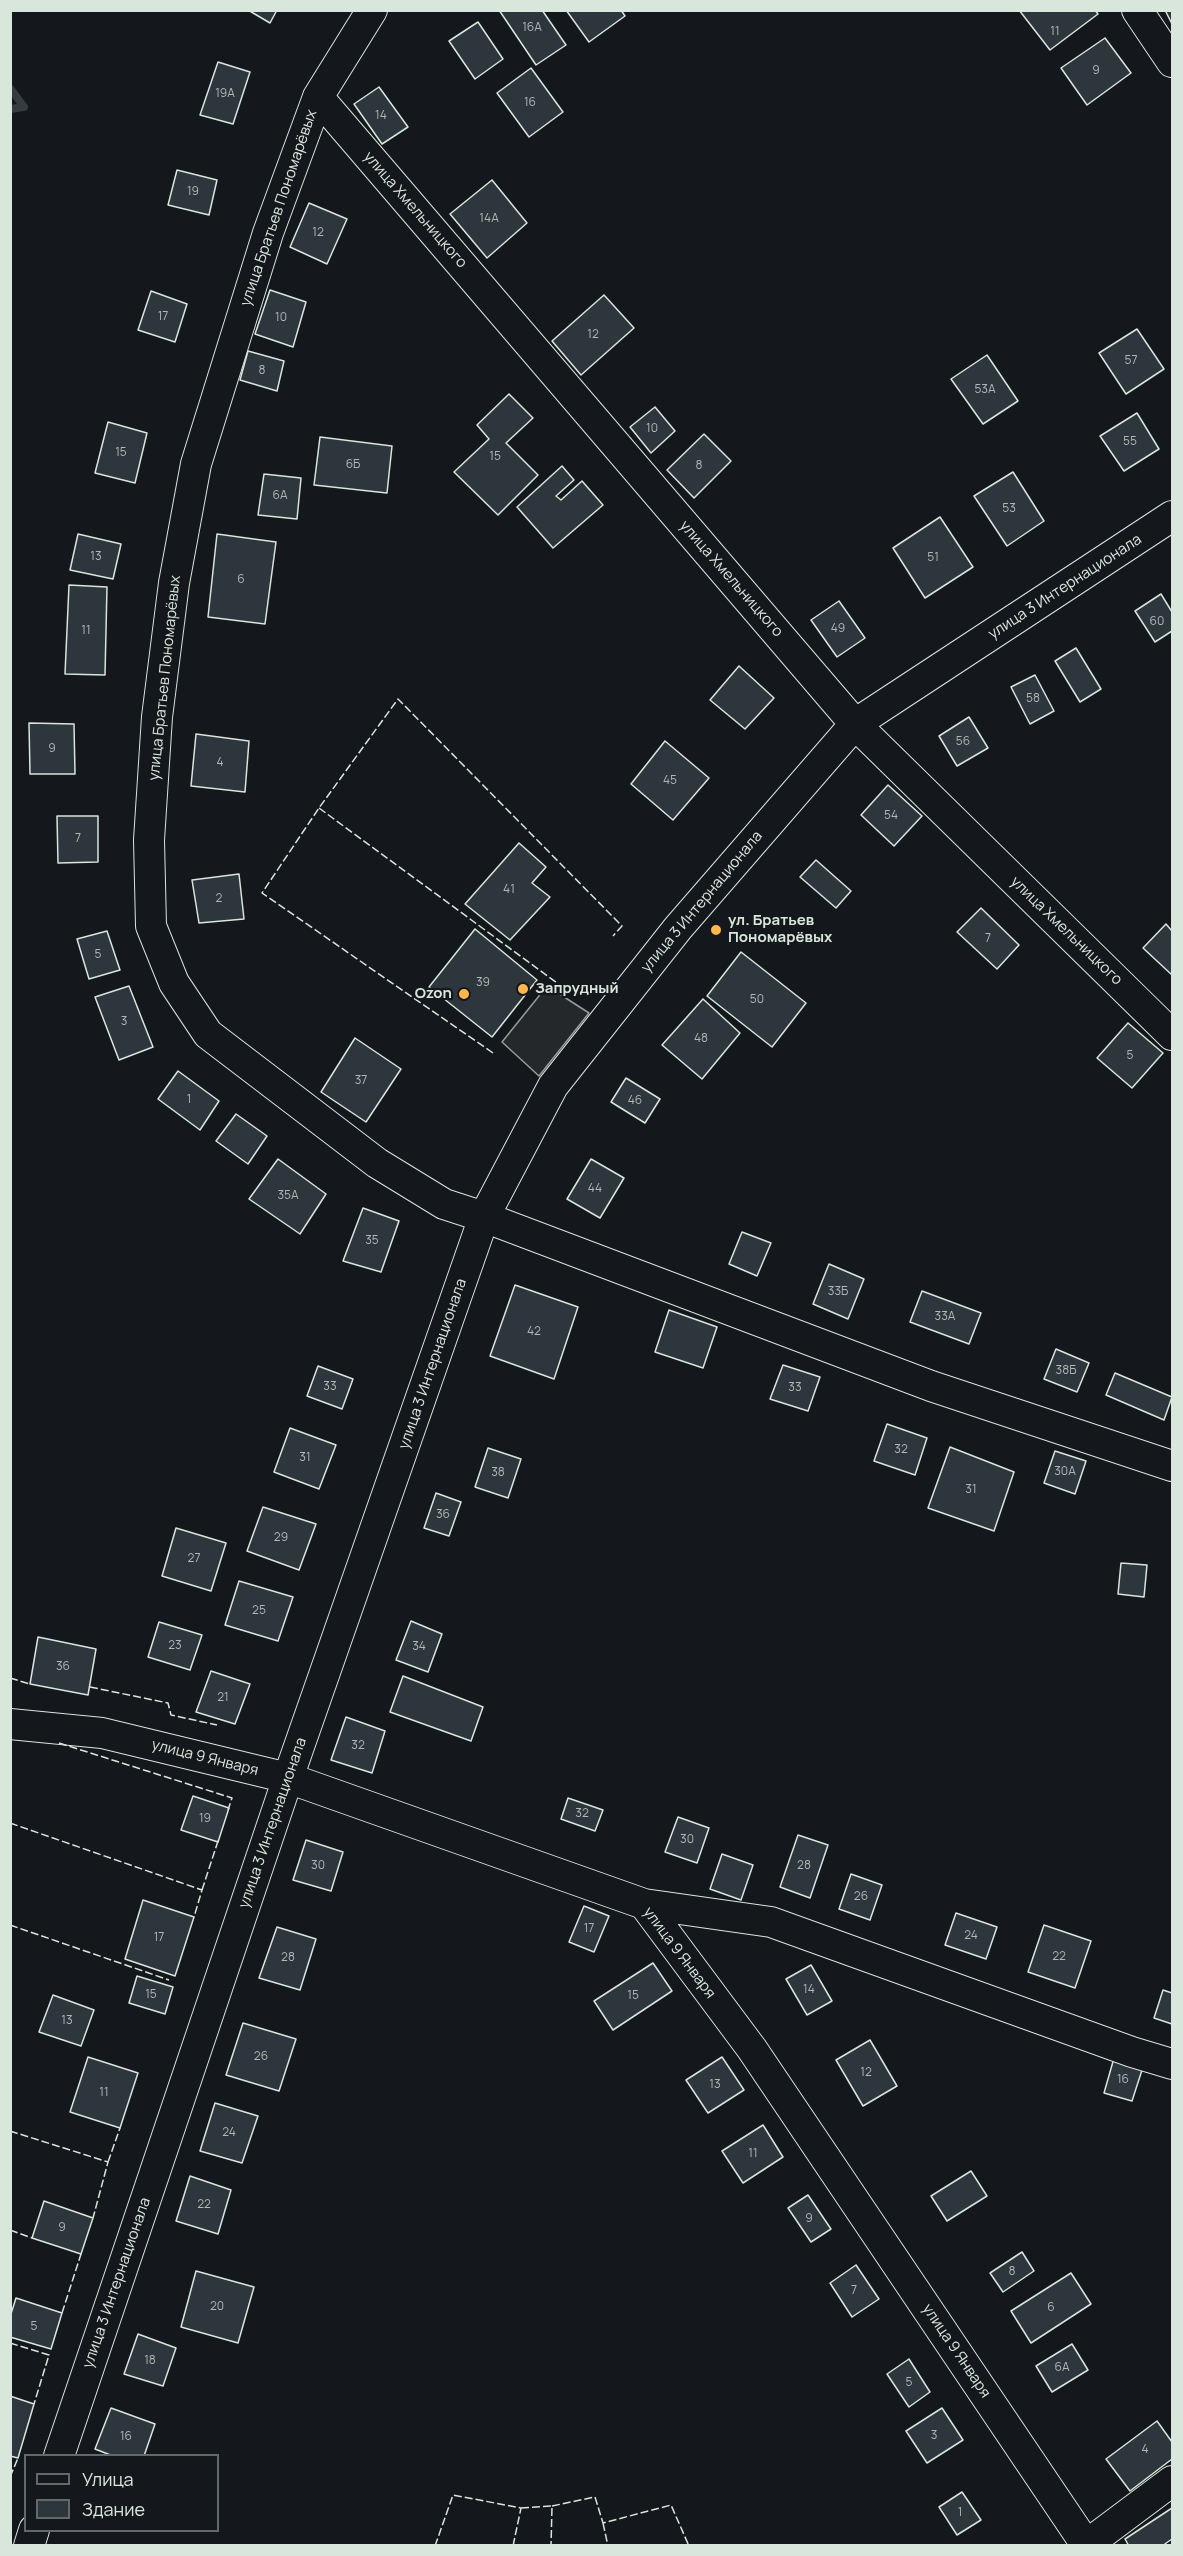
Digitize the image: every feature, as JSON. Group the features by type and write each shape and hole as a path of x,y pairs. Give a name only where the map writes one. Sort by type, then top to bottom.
{"street":[{"name":"улица Братьев Пономарёвых","path":"372,10 318,97 268,233 196,464 174,583 157,717 149,840 151,926 174,983 208,1034 377,1163 444,1204 484,1217 931,1386 1173,1466"},
{"path":"1137,10 1173,62"},
{"name":"улица Хмельницкого","path":"318,97 855,724 1173,1035"},
{"name":"улица 3 Интернационала","path":"60,2454 288,1778 484,1217 553,1086 678,928 855,724 1173,516"},
{"name":"улица 9 Января","path":"10,1724 102,1733 288,1778 644,1904 752,2049 1086,2545"},
{"path":"644,1904 771,1922 1132,2052 1173,2064"},
{"path":"1086,2545 1173,2481"}],"shaded area":[{"path":"547,986 589,1013 539,1076 502,1042"}],"building":[{"path":"248,10 277,10 270,23"},
{"path":"499,10 542,10 566,45 536,65"},
{"path":"566,10 621,10 625,16 589,42"},
{"path":"1019,10 1095,10 1098,14 1050,50"},
{"path":"1165,10 1172,10 1172,24"},
{"path":"478,22 503,59 475,79 449,41"},
{"path":"1105,38 1131,73 1087,105 1061,68"},
{"path":"218,62 250,72 233,124 200,115"},
{"path":"531,68 563,112 529,137 497,93"},
{"path":"379,87 408,127 382,144 354,104"},
{"path":"177,170 217,180 209,215 168,205"},
{"path":"492,180 527,223 487,258 450,214"},
{"path":"309,203 347,219 327,264 290,247"},
{"path":"270,290 306,302 293,347 255,334"},
{"path":"151,291 187,304 175,342 138,330"},
{"path":"604,295 634,328 581,375 552,341"},
{"path":"1137,329 1164,369 1126,394 1099,353"},
{"path":"248,351 284,361 277,391 240,380"},
{"path":"987,355 1018,401 983,424 951,379"},
{"path":"509,394 533,418 506,443 538,475 498,515 454,472 489,439 477,425"},
{"path":"655,407 675,431 651,453 630,427"},
{"path":"1137,413 1159,449 1124,471 1100,436"},
{"path":"108,422 147,433 135,483 95,473"},
{"path":"704,434 731,461 694,498 667,470"},
{"path":"320,437 392,446 387,493 314,485"},
{"path":"562,466 574,480 556,496 561,500 582,481 603,505 553,548 517,507"},
{"path":"1013,472 1044,521 1007,546 974,496"},
{"path":"264,474 301,478 297,519 258,515"},
{"path":"940,517 973,567 925,598 893,548"},
{"path":"78,534 121,544 113,579 70,570"},
{"path":"217,534 276,542 265,624 208,617"},
{"path":"69,585 107,587 105,675 65,674"},
{"path":"1161,594 1172,612 1172,631 1155,642 1135,611"},
{"path":"839,601 865,638 837,657 811,620"},
{"path":"1076,648 1101,689 1080,702 1055,661"},
{"path":"739,666 774,698 745,729 710,700"},
{"path":"1035,675 1054,711 1030,724 1011,687"},
{"path":"969,717 988,748 957,766 939,736"},
{"path":"29,723 74,724 75,774 30,774"},
{"path":"196,734 249,741 245,792 191,786"},
{"path":"665,741 709,778 673,820 631,784"},
{"path":"888,785 922,816 894,846 861,815"},
{"path":"57,816 98,816 98,862 58,863"},
{"path":"519,843 546,867 532,883 550,897 510,940 465,904"},
{"path":"816,860 851,891 836,908 800,877"},
{"path":"239,874 244,919 199,923 192,880"},
{"path":"981,908 1019,945 997,969 957,932"},
{"path":"1166,924 1172,931 1172,975 1143,948"},
{"path":"475,929 537,980 492,1037 429,987"},
{"path":"107,931 120,970 89,979 77,939"},
{"path":"741,952 806,1003 772,1047 707,996"},
{"path":"129,986 153,1047 119,1060 95,997"},
{"path":"703,999 740,1033 702,1079 662,1045"},
{"path":"1128,1023 1163,1053 1132,1088 1097,1058"},
{"path":"355,1038 401,1069 366,1122 321,1092"},
{"path":"178,1071 219,1101 200,1130 158,1099"},
{"path":"626,1078 660,1099 645,1123 611,1102"},
{"path":"236,1114 267,1136 248,1164 216,1141"},
{"path":"278,1159 326,1194 300,1234 249,1199"},
{"path":"591,1159 624,1178 600,1218 567,1199"},
{"path":"363,1208 399,1221 381,1272 343,1261"},
{"path":"742,1232 771,1243 757,1276 729,1264"},
{"path":"829,1264 864,1279 848,1319 813,1304"},
{"path":"515,1285 578,1307 554,1379 490,1356"},
{"path":"922,1291 981,1313 969,1344 910,1322"},
{"path":"669,1310 717,1327 703,1368 655,1352"},
{"path":"1056,1349 1089,1363 1077,1392 1044,1379"},
{"path":"783,1365 820,1377 808,1411 770,1399"},
{"path":"318,1366 353,1379 342,1409 307,1396"},
{"path":"1115,1373 1172,1397 1164,1420 1106,1395"},
{"path":"887,1424 927,1438 915,1475 874,1461"},
{"path":"290,1428 336,1445 319,1489 274,1472"},
{"path":"950,1447 1014,1472 994,1531 928,1508"},
{"path":"488,1448 521,1459 508,1498 475,1487"},
{"path":"1055,1451 1086,1461 1075,1494 1044,1483"},
{"path":"436,1493 461,1502 449,1536 424,1528"},
{"path":"263,1507 316,1524 299,1570 247,1551"},
{"path":"176,1528 226,1543 211,1591 162,1576"},
{"path":"1121,1563 1147,1565 1144,1597 1118,1594"},
{"path":"239,1581 293,1597 278,1641 225,1625"},
{"path":"411,1621 442,1634 428,1672 396,1660"},
{"path":"159,1622 202,1635 190,1670 148,1657"},
{"path":"38,1637 96,1649 88,1695 30,1684"},
{"path":"211,1671 250,1684 235,1724 196,1712"},
{"path":"403,1676 483,1707 471,1741 390,1712"},
{"path":"346,1717 385,1731 372,1773 331,1760"},
{"path":"193,1796 229,1808 218,1842 181,1830"},
{"path":"568,1798 603,1810 595,1831 561,1819"},
{"path":"678,1817 709,1828 697,1863 665,1852"},
{"path":"798,1835 828,1845 810,1898 780,1887"},
{"path":"306,1840 343,1852 331,1891 293,1880"},
{"path":"722,1854 753,1865 741,1900 710,1889"},
{"path":"851,1874 882,1885 870,1920 839,1909"},
{"path":"143,1900 194,1917 175,1976 125,1959"},
{"path":"584,1906 609,1916 594,1952 569,1942"},
{"path":"956,1913 997,1927 986,1959 945,1945"},
{"path":"1044,1925 1091,1941 1075,1988 1028,1972"},
{"path":"277,1927 316,1939 300,1990 259,1978"},
{"path":"653,1963 672,1991 613,2030 594,2001"},
{"path":"811,1965 832,2001 807,2015 786,1979"},
{"path":"137,1976 173,1987 165,2014 129,2003"},
{"path":"1163,1990 1172,1993 1172,2024 1154,2018"},
{"path":"53,1995 94,2010 81,2046 39,2032"},
{"path":"243,2023 296,2039 279,2091 226,2075"},
{"path":"870,2040 897,2086 863,2106 836,2060"},
{"path":"88,2057 138,2073 120,2128 70,2112"},
{"path":"722,2057 744,2090 708,2113 686,2080"},
{"path":"1114,2058 1143,2067 1132,2101 1104,2093"},
{"path":"215,2103 258,2116 242,2163 200,2151"},
{"path":"763,2125 783,2157 743,2183 722,2151"},
{"path":"971,2171 987,2196 947,2221 931,2196"},
{"path":"190,2176 231,2190 218,2234 176,2221"},
{"path":"808,2195 831,2229 811,2242 788,2208"},
{"path":"44,2201 93,2218 81,2254 32,2238"},
{"path":"1022,2252 1034,2271 1003,2292 990,2273"},
{"path":"856,2265 879,2299 852,2317 830,2283"},
{"path":"196,2271 254,2287 238,2343 181,2327"},
{"path":"1071,2273 1091,2304 1031,2343 1011,2311"},
{"path":"16,2298 62,2313 51,2349 10,2337 10,2317"},
{"path":"138,2334 176,2348 163,2386 124,2374"},
{"path":"1072,2344 1088,2370 1052,2392 1036,2366"},
{"path":"909,2359 930,2392 909,2407 887,2374"},
{"path":"10,2396 34,2404 18,2458 10,2456"},
{"path":"111,2408 155,2424 145,2454 108,2454 95,2449"},
{"path":"942,2408 963,2440 927,2463 906,2431"},
{"path":"1157,2421 1172,2442 1172,2459 1130,2491 1106,2459"},
{"path":"962,2492 981,2520 957,2535 939,2507"},
{"path":"1172,2508 1172,2539 1162,2546 1129,2546 1125,2539"}],"waterway":[{"path":"10,88 24,107 10,109"}],"fence":[{"path":"493,1053 262,893 319,808 398,699 622,926 613,936"},
{"path":"319,808 568,991"},
{"path":"10,1678 30,1684"},
{"path":"90,1687 168,1703 171,1715 217,1725"},
{"path":"59,1743 232,1798 228,1810"},
{"path":"10,1823 202,1890 194,1917"},
{"path":"202,1890 219,1838"},
{"path":"10,1925 169,1980"},
{"path":"108,2162 120,2128"},
{"path":"10,2131 108,2162 93,2218"},
{"path":"10,2230 32,2238"},
{"path":"62,2313 81,2254"},
{"path":"10,2343 49,2355 34,2404"},
{"path":"10,2477 18,2458"},
{"path":"435,2546 453,2495 521,2508 513,2546"},
{"path":"552,2506 595,2497 603,2523 671,2505 689,2546"},
{"path":"521,2508 552,2506 551,2546"},
{"path":"603,2523 608,2546"}],"place":[{"name":"ул. Братьев Пономарёвых","path":"716,930"},
{"name":"Запрудный","path":"523,989"},
{"name":"Ozon","path":"464,994"}]}
